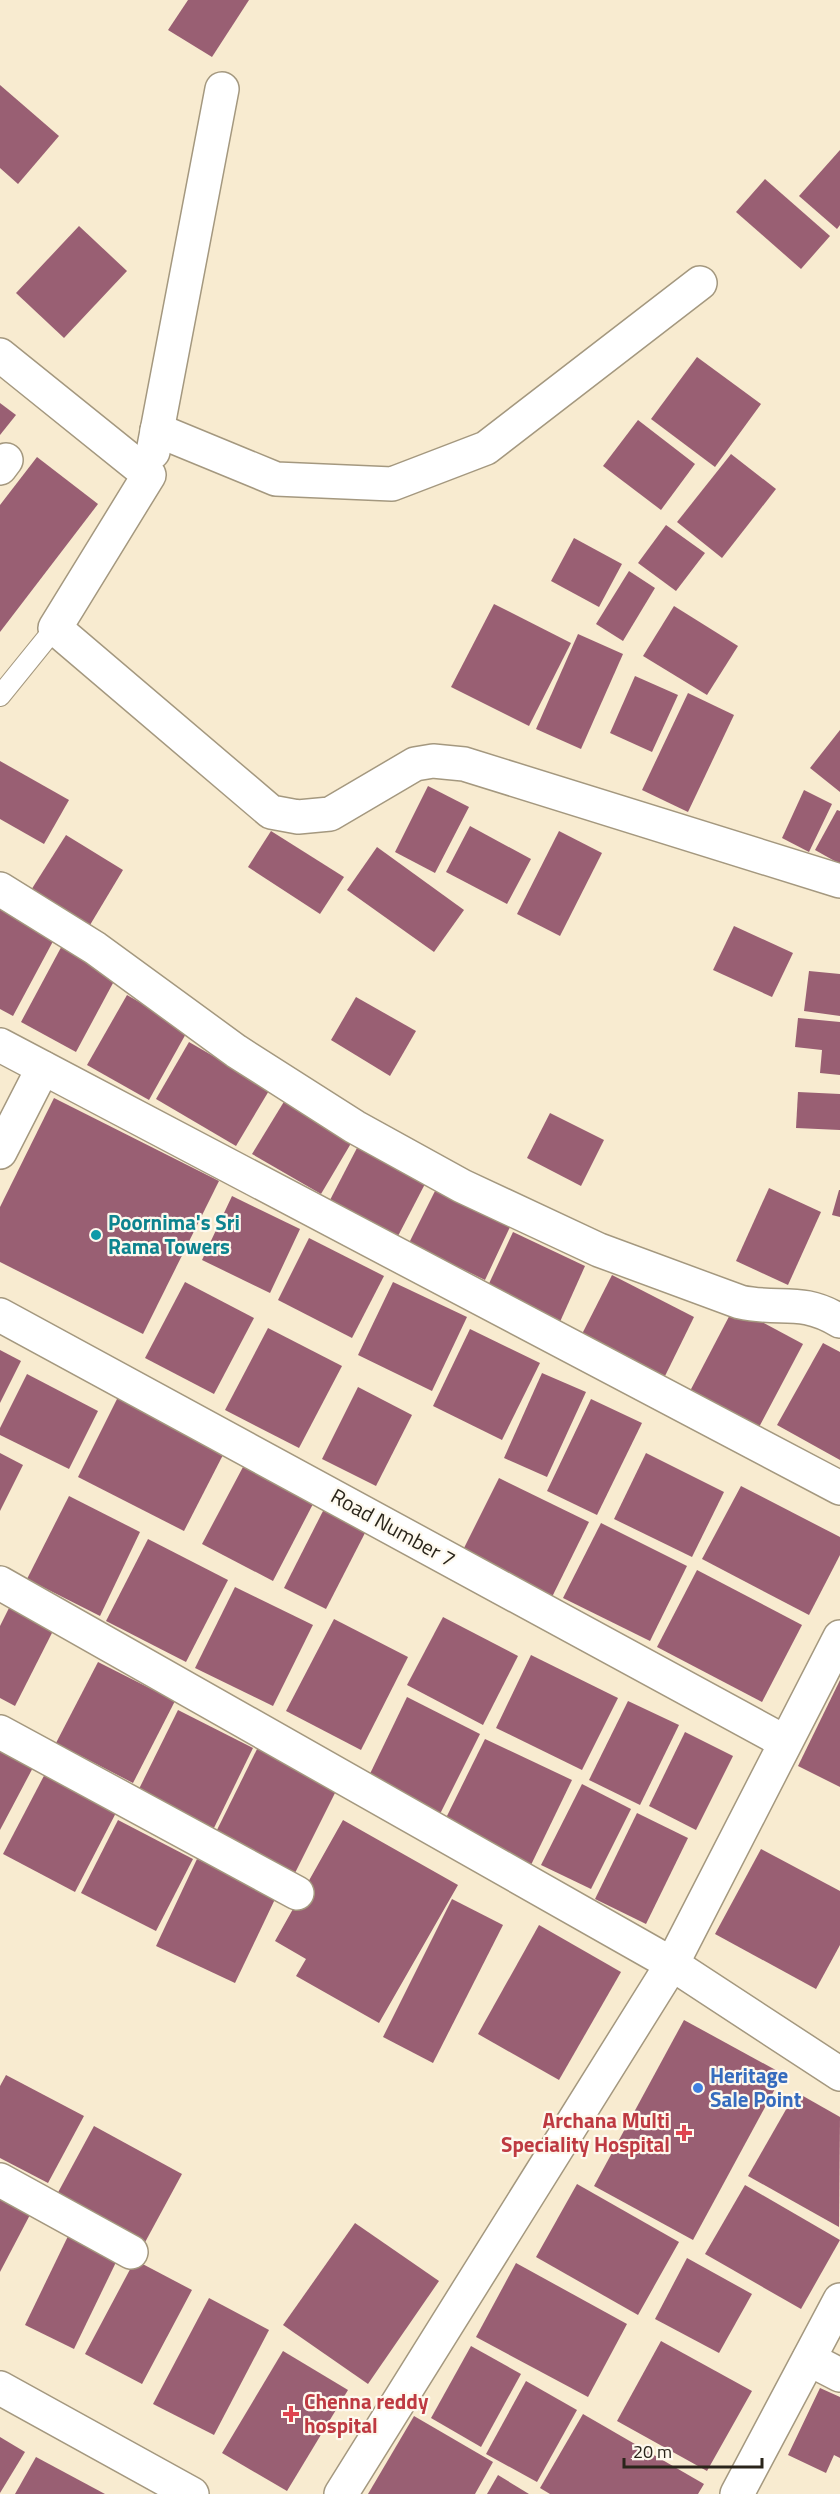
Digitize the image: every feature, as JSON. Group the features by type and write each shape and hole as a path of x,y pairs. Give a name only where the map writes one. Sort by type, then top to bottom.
{"street":[{"path":"222,89 149,474 55,628 270,812 298,817 330,814 415,764 433,761 464,764 840,881"},
{"path":"157,430 276,479 392,484 486,448 700,284"},
{"path":"0,355 149,474"},
{"path":"0,889 95,948 256,1064 355,1127 462,1186 599,1250 740,1302 758,1306 812,1307 840,1321"},
{"path":"0,1045 840,1488"},
{"path":"0,1152 43,1068"},
{"name":"Road Number 7","path":"0,1315 785,1742"},
{"path":"0,1583 672,1964 840,2074"},
{"path":"341,2494 672,1964 840,1637"},
{"path":"0,1732 297,1893"},
{"path":"0,2180 131,2252"},
{"path":"737,2494 840,2300"},
{"path":"809,2359 840,2375"},
{"path":"0,2388 192,2494"}],"lane":[{"path":"0,696 55,628"}],"building":[{"path":"188,0 249,0 212,57 168,30"},
{"path":"0,85 59,136 18,184 0,168"},
{"path":"840,150 840,225 837,229 799,196"},
{"path":"765,179 830,236 801,269 736,212"},
{"path":"79,226 127,271 64,338 16,293"},
{"path":"697,357 761,404 715,467 651,419"},
{"path":"0,403 16,415 0,435"},
{"path":"638,420 695,464 661,510 603,466"},
{"path":"731,454 776,489 722,558 677,522"},
{"path":"37,457 98,504 0,632 0,505"},
{"path":"666,525 705,553 676,591 638,563"},
{"path":"574,538 622,564 599,607 551,581"},
{"path":"629,571 655,588 623,641 596,624"},
{"path":"494,604 571,643 529,726 451,687"},
{"path":"674,606 738,646 707,695 643,656"},
{"path":"578,634 623,654 581,749 536,729"},
{"path":"635,676 678,695 652,752 610,733"},
{"path":"688,693 734,715 688,812 642,790"},
{"path":"840,730 840,792 810,768"},
{"path":"0,761 69,800 44,844 0,819"},
{"path":"428,786 469,807 435,873 395,852"},
{"path":"804,790 832,804 809,852 782,838"},
{"path":"837,810 840,811 840,864 815,850"},
{"path":"470,826 531,859 507,904 446,872"},
{"path":"271,831 344,877 320,914 248,867"},
{"path":"559,831 602,853 560,936 517,914"},
{"path":"66,835 123,870 84,935 26,898"},
{"path":"377,847 464,910 434,952 347,890"},
{"path":"0,901 58,932 13,1016 0,1009"},
{"path":"734,926 793,953 772,997 713,970"},
{"path":"65,940 120,970 76,1052 21,1022"},
{"path":"809,971 840,974 840,1016 804,1011"},
{"path":"127,995 188,1030 149,1100 87,1065"},
{"path":"356,997 416,1031 390,1076 331,1040"},
{"path":"798,1018 840,1022 840,1075 820,1073 822,1050 795,1047"},
{"path":"189,1042 270,1089 236,1146 156,1099"},
{"path":"798,1092 840,1094 840,1130 796,1128"},
{"name":"Poornima's Sri Rama Towers","path":"54,1098 219,1181 143,1334 0,1262 0,1207"},
{"path":"285,1100 353,1140 321,1194 252,1154"},
{"path":"550,1113 604,1140 581,1186 527,1158"},
{"path":"358,1146 426,1182 398,1236 330,1200"},
{"path":"769,1188 821,1212 788,1285 736,1261"},
{"path":"436,1189 511,1225 485,1280 409,1243"},
{"path":"840,1190 840,1217 832,1215"},
{"path":"232,1196 300,1229 270,1293 202,1260"},
{"path":"513,1232 585,1266 559,1324 486,1290"},
{"path":"309,1238 384,1276 352,1338 278,1300"},
{"path":"612,1275 694,1317 665,1376 582,1334"},
{"path":"185,1282 254,1318 214,1394 145,1358"},
{"path":"393,1282 467,1317 432,1391 358,1355"},
{"path":"734,1307 803,1344 758,1429 689,1393"},
{"path":"268,1328 342,1366 299,1448 225,1410"},
{"path":"470,1329 540,1363 502,1440 433,1406"},
{"path":"823,1343 840,1352 840,1460 777,1425"},
{"path":"0,1350 21,1361 0,1403"},
{"path":"542,1373 586,1392 547,1477 504,1458"},
{"path":"27,1374 98,1411 69,1469 0,1435 0,1428"},
{"path":"358,1387 412,1415 376,1486 322,1459"},
{"path":"118,1397 225,1451 184,1531 78,1477"},
{"path":"591,1399 642,1423 597,1515 547,1491"},
{"path":"0,1453 23,1465 0,1511"},
{"path":"646,1453 724,1492 692,1557 614,1519"},
{"path":"243,1467 313,1504 273,1581 202,1544"},
{"path":"499,1478 589,1522 552,1597 462,1552"},
{"path":"741,1486 840,1537 840,1555 809,1615 702,1559"},
{"path":"69,1496 140,1532 100,1616 27,1579"},
{"path":"324,1509 366,1531 326,1609 284,1588"},
{"path":"601,1523 687,1566 650,1641 563,1598"},
{"path":"148,1539 228,1580 186,1662 106,1621"},
{"path":"697,1570 802,1625 762,1702 657,1647"},
{"path":"235,1587 313,1625 273,1706 195,1668"},
{"path":"10,1606 54,1629 15,1706 0,1698 0,1626"},
{"path":"443,1617 518,1656 483,1725 407,1685"},
{"path":"334,1619 408,1657 361,1750 286,1711"},
{"path":"531,1655 618,1698 582,1770 496,1728"},
{"path":"98,1662 175,1701 133,1783 56,1743"},
{"path":"840,1680 840,1787 798,1766"},
{"path":"407,1697 480,1734 439,1816 367,1780"},
{"path":"628,1701 679,1725 640,1805 589,1780"},
{"path":"178,1710 253,1748 213,1830 137,1793"},
{"path":"685,1732 733,1756 696,1830 649,1806"},
{"path":"485,1739 572,1780 530,1867 443,1824"},
{"path":"0,1740 37,1760 0,1830"},
{"path":"260,1743 340,1783 291,1881 214,1836"},
{"path":"47,1770 119,1807 75,1892 3,1854"},
{"path":"582,1784 631,1809 591,1889 541,1865"},
{"path":"637,1813 688,1838 646,1924 595,1899"},
{"path":"118,1820 193,1859 156,1931 81,1893"},
{"path":"343,1820 458,1885 379,2023 296,1976 306,1959 275,1941"},
{"path":"761,1849 840,1891 840,1945 816,1989 715,1934"},
{"path":"197,1859 276,1897 235,1983 156,1946"},
{"path":"452,1899 503,1925 433,2063 383,2037"},
{"path":"539,1925 621,1972 559,2080 478,2034"},
{"path":"684,2020 783,2074 693,2240 594,2186"},
{"path":"6,2075 84,2116 48,2183 0,2158 0,2086"},
{"path":"796,2092 840,2117 839,2227 748,2176"},
{"path":"94,2126 182,2174 143,2246 55,2198"},
{"path":"577,2184 679,2242 638,2315 536,2257"},
{"path":"745,2185 840,2240 801,2309 705,2254"},
{"path":"0,2194 32,2211 0,2272"},
{"path":"355,2223 439,2281 368,2384 283,2325"},
{"path":"70,2232 119,2256 74,2349 25,2325"},
{"path":"687,2258 752,2294 719,2353 655,2319"},
{"path":"135,2260 192,2290 142,2384 85,2354"},
{"path":"516,2263 627,2324 588,2397 476,2337"},
{"path":"209,2298 269,2330 214,2435 153,2404"},
{"path":"661,2341 752,2391 707,2471 617,2421"},
{"path":"471,2346 521,2374 481,2447 431,2418"},
{"path":"283,2351 348,2390 287,2491 222,2453"},
{"path":"526,2381 577,2410 537,2482 486,2454"},
{"path":"820,2388 840,2397 840,2458 834,2455 826,2473 788,2455"},
{"path":"583,2414 704,2484 698,2494 550,2494 540,2488"},
{"path":"414,2416 493,2462 475,2494 368,2494"},
{"path":"0,2437 25,2452 0,2493"},
{"path":"36,2457 105,2494 15,2494"},
{"path":"498,2475 529,2494 487,2494"}],"place":[{"name":"Poornima's Sri Rama Towers","path":"96,1235"},
{"name":"Heritage Sale Point","path":"698,2088"},
{"name":"Archana Multi Speciality Hospital","path":"684,2133"},
{"name":"Chenna reddy hospital","path":"291,2414"}]}
